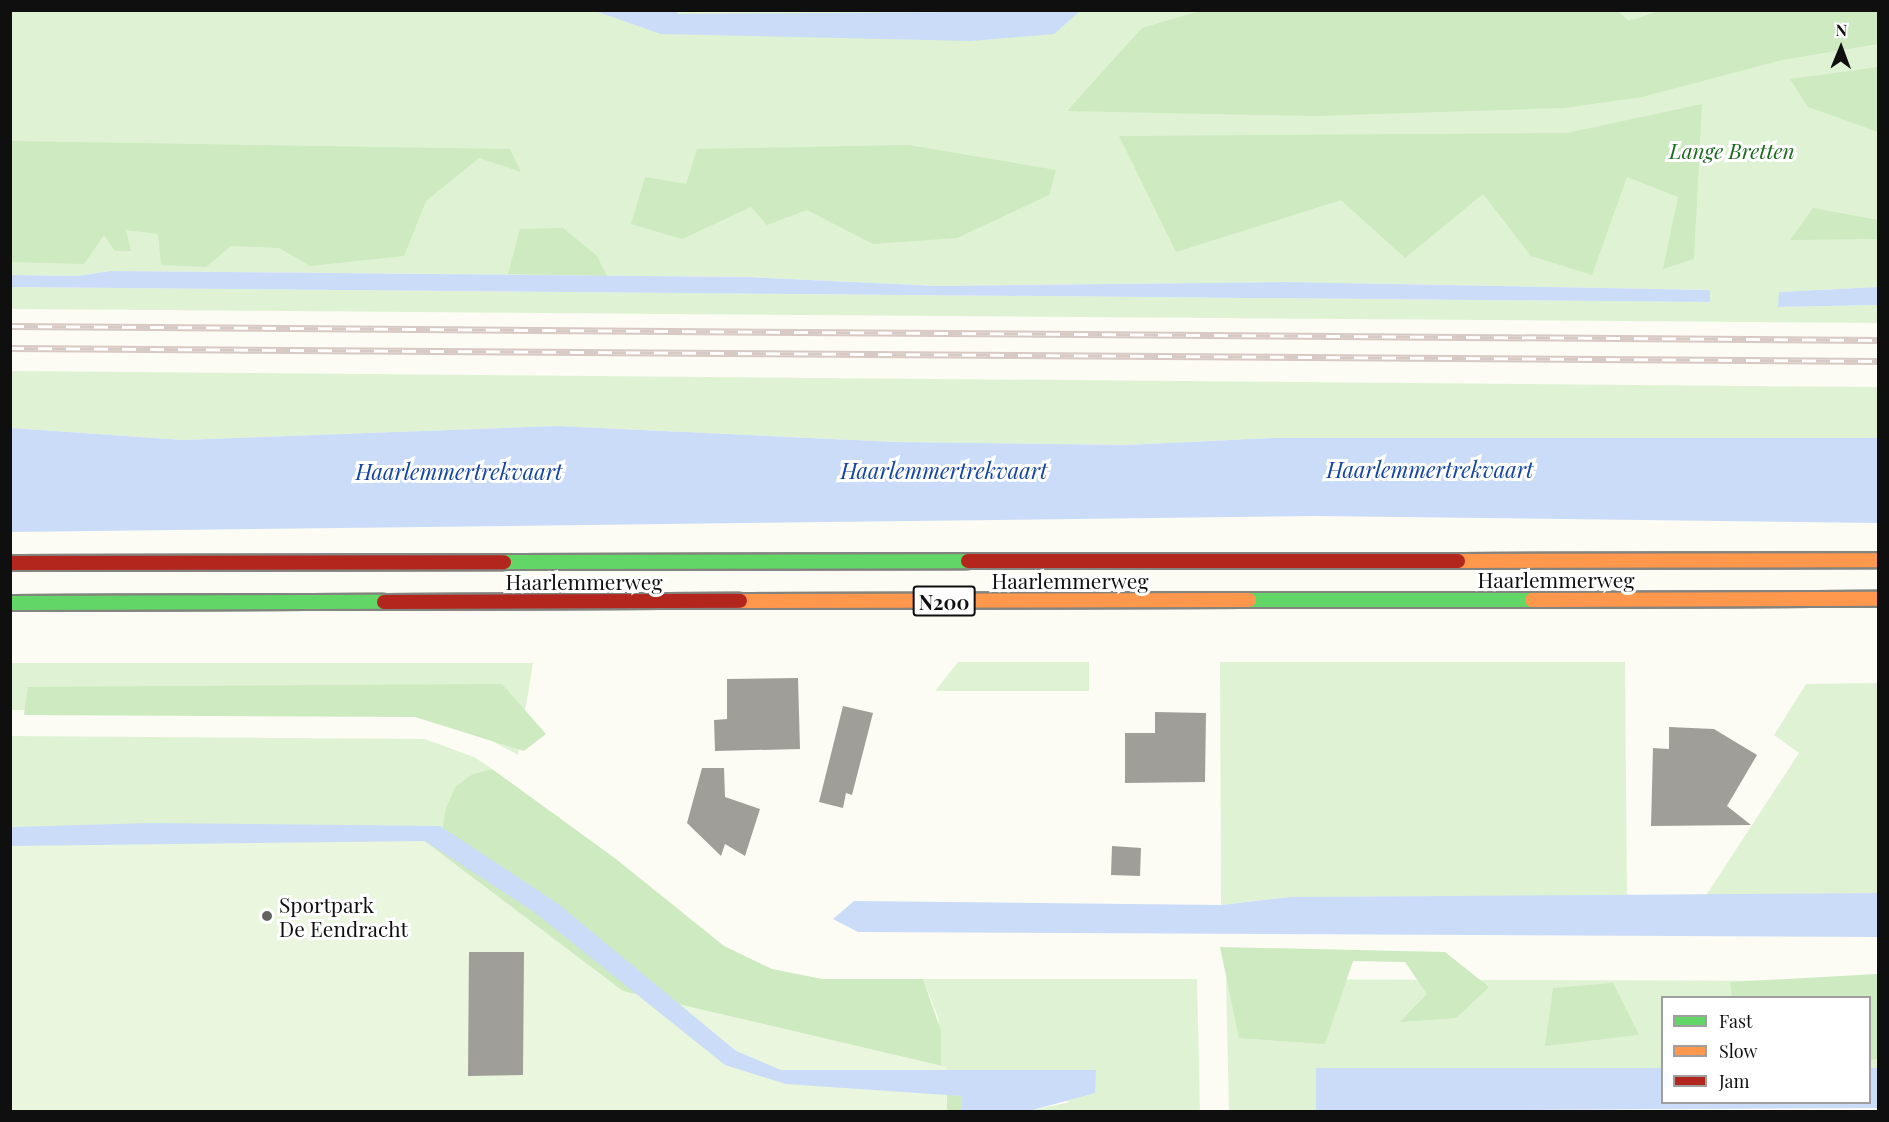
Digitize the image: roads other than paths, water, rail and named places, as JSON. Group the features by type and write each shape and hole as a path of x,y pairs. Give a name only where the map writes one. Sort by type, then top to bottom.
{"main road":[{"name":"Haarlemmerweg","path":"10,563 1878,560"},
{"name":"Haarlemmerweg","path":"10,603 1878,599"}],"water":[{"path":"673,10 679,14 1080,11 1054,34 971,41 661,34 595,11"},
{"path":"110,271 748,277 938,286 1285,282 1710,290 1710,302 11,287 11,275 77,276"},
{"path":"1878,287 1878,305 1778,307 1779,292"},
{"name":"Haarlemmertrekvaart","path":"557,426 895,442 1126,445 1272,438 1878,438 1878,523 1315,516 11,532 11,428 183,440"},
{"path":"151,823 440,826 557,903 736,1051 781,1070 1096,1070 1095,1093 1029,1111 962,1111 962,1096 786,1084 725,1065 534,912 425,841 11,846 11,827"},
{"path":"1878,893 1878,937 858,932 833,919 854,901 1221,905 1290,897"},
{"path":"1316,1068 1661,1068 1661,1104 1871,1104 1871,1068 1878,1068 1878,1108 1316,1111"}],"railway":[{"path":"10,326 1878,340"},
{"path":"10,348 1878,361"}],"place":[{"name":"Sportpark De Eendracht","path":"267,916"}],"park label":[{"name":"Lange Bretten","path":"1732,150"}]}
